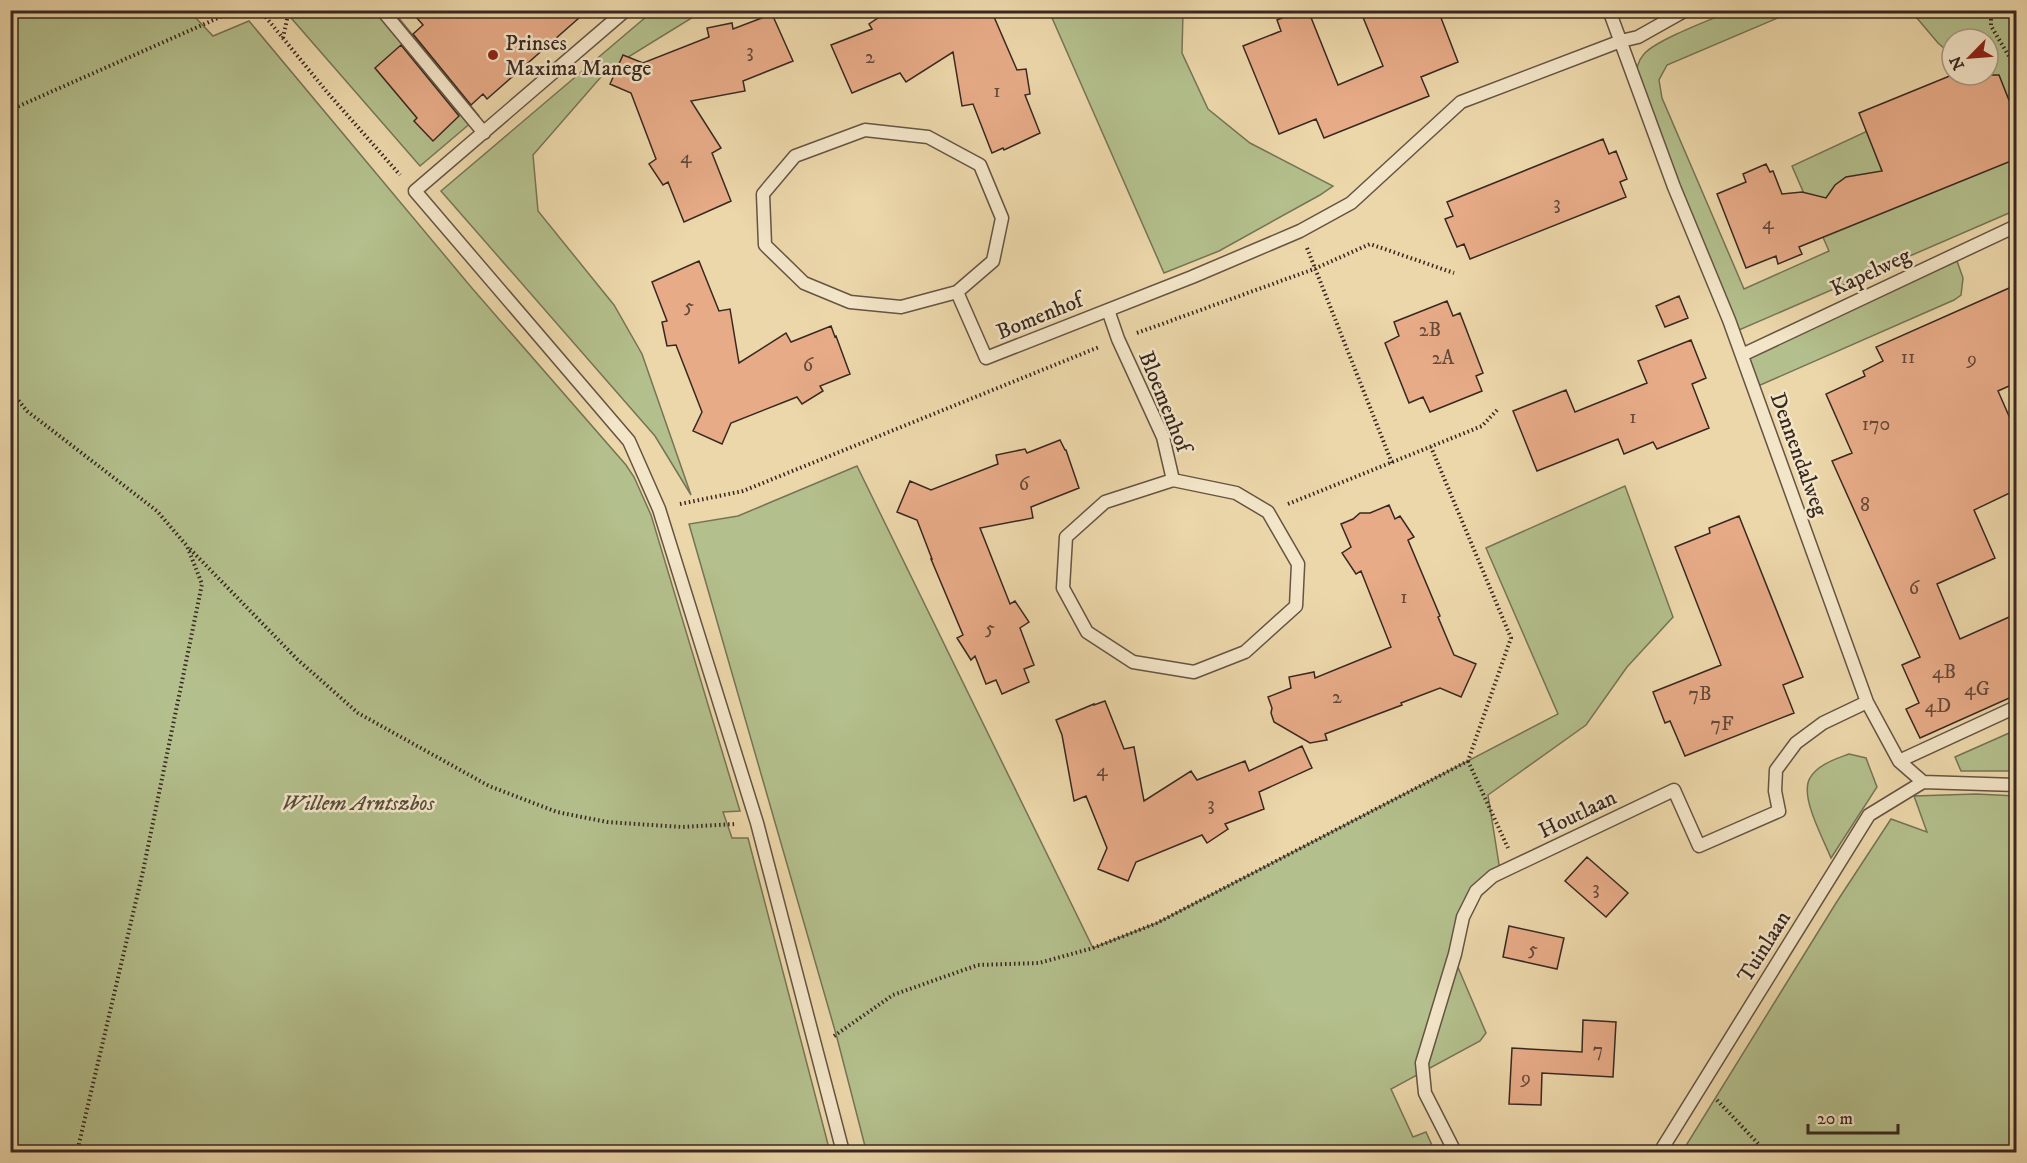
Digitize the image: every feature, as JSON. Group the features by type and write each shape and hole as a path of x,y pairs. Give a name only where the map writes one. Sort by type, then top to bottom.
{"lane":[{"path":"382,10 484,133"},
{"path":"626,10 415,191 629,441 659,509 758,823 843,1152"},
{"name":"Dennendalweg","path":"1609,10 1674,187 1729,320 1867,702 1899,760 1923,782"},
{"path":"1108,310 1300,231 1351,203 1461,102 1638,36 1686,10"},
{"path":"865,130 928,137 980,165 1002,218 993,261 957,292 902,307 850,302 804,284 765,245 764,194 795,156 865,130"},
{"name":"Kapelweg","path":"1742,355 2016,226"},
{"name":"Bomenhof","path":"957,292 986,358 1108,310"},
{"name":"Bloemenhof","path":"1108,310 1118,339 1163,437 1173,480"},
{"name":"Bloemenhof","path":"1173,480 1236,493 1268,513 1298,564 1296,606 1245,652 1194,672 1133,662 1087,632 1063,588 1066,537 1105,502 1173,480"},
{"name":"Houtlaan","path":"1455,1152 1425,1093 1422,1063 1452,965 1463,917 1476,891 1493,876 1674,790 1700,846 1779,811 1775,791 1776,770 1796,743 1823,723 1867,702"},
{"path":"1899,760 2016,707"},
{"path":"1923,782 2016,785"},
{"name":"Tuinlaan","path":"1660,1152 1869,815 1923,782"}],"path":[{"path":"10,110 237,10"},
{"path":"260,10 327,93 415,191"},
{"path":"283,38 290,10"},
{"path":"1990,10 1991,26 2016,68"},
{"path":"1300,231 1392,463"},
{"path":"659,509 743,491 1118,339 1314,268 1370,244 1454,273"},
{"path":"10,390 27,411 157,512 297,659 358,713 489,786 557,812 607,822 682,826 758,823"},
{"path":"1268,513 1482,426 1499,408"},
{"path":"816,1048 893,995 978,965 1039,963 1093,948 1157,923 1468,761 1511,639 1431,447"},
{"path":"77,1152 143,871 202,584 187,546"},
{"path":"1468,761 1516,865"},
{"path":"1702,1084 1766,1152"}],"green space":[{"name":"Willem Arntszbos","path":"10,11 205,11 194,16 213,36 249,21 471,287 626,465 651,515 740,811 723,812 732,838 748,838 830,1152 11,1152"},
{"path":"285,11 393,11 479,116 420,166"},
{"path":"653,11 703,11 607,70 533,155 538,211 614,305 642,354 691,495 655,436 441,191"},
{"path":"1049,11 1183,11 1182,53 1208,109 1250,143 1333,186 1219,251 1164,273"},
{"path":"1731,11 1794,11 1667,65 1659,80 1662,98 1744,289 1829,251 1792,166 1962,87 2000,87 2000,27 1940,27 1940,45 1911,11 2016,11 2016,210 1732,333 1638,107 1635,79 1640,59 1650,48 1685,30"},
{"path":"1957,261 1963,278 1961,295 1954,300 1758,386 1745,355"},
{"path":"857,466 1093,948 1157,923 1558,714 1486,548 1625,486 1673,617 1627,667 1586,725 1488,795 1501,877 1473,903 1457,965 1486,1033 1480,1041 1391,1089 1413,1137 1426,1132 1435,1152 869,1152 866,1150 836,1034 689,524 738,516"},
{"path":"2016,730 2016,771 1961,771 1955,757"},
{"path":"1849,754 1866,758 1877,787 1831,858 1810,806 1807,786 1813,773 1818,769"},
{"path":"1976,794 2016,796 2016,1152 1682,1152 1836,903 1891,819 1927,832 1914,796"}],"building":[{"name":"Prinses Maxima Manege","path":"410,10 588,10 487,99 483,94 471,105 413,34 423,25"},
{"path":"890,10 991,10 1017,70 1026,69 1030,94 1025,95 1040,133 1004,150 1003,148 992,153 973,104 962,106 953,52 906,82 900,73 852,93 831,45 872,29 869,24"},
{"path":"1301,10 1308,10 1338,85 1383,66 1360,10 1438,10 1458,62 1421,77 1429,96 1324,138 1316,119 1279,134 1243,46 1281,31 1277,20"},
{"path":"772,14 793,61 743,81 745,91 691,101 721,148 712,153 731,201 684,222 668,182 663,185 649,164 656,159 631,93 610,84 623,55 643,63 709,37 707,28 732,23 733,29"},
{"path":"401,45 459,116 433,141 414,121 417,118 375,68"},
{"path":"2000,78 2016,118 2016,159 1799,247 1802,254 1778,264 1776,256 1746,268 1717,194 1746,182 1743,174 1766,164 1770,172 1773,171 1782,194 1802,192 1826,198 1835,185 1846,177 1882,171 1859,113 1940,80 1940,87 2000,87"},
{"path":"1603,139 1609,154 1616,151 1627,179 1620,182 1626,197 1470,259 1464,244 1457,247 1445,219 1453,216 1447,202"},
{"path":"699,261 719,311 730,309 739,363 786,333 791,342 831,326 850,374 820,386 823,391 802,404 797,397 731,423 722,444 693,431 702,412 676,345 667,346 662,322 667,321 652,282"},
{"path":"2016,285 2016,383 1998,391 2016,432 2016,490 1974,510 1995,558 1937,584 1960,639 2016,614 2016,695 1920,738 1906,709 1919,703 1902,665 1920,657 1832,461 1852,453 1826,394 1865,376 1863,371 1883,361 1876,347"},
{"path":"1679,296 1688,318 1665,327 1656,306"},
{"path":"1447,301 1453,316 1460,313 1483,373 1476,376 1482,391 1430,412 1423,397 1409,403 1385,343 1399,336 1394,322"},
{"path":"1691,340 1706,378 1692,384 1709,428 1657,449 1653,442 1624,454 1618,439 1537,471 1513,411 1566,390 1575,412 1647,383 1638,361"},
{"path":"1060,440 1066,450 1079,488 1031,507 1033,518 980,528 1010,604 1015,601 1029,622 1020,628 1034,665 1024,669 1029,682 1002,694 996,680 986,684 975,656 971,660 957,638 963,635 917,520 897,512 910,481 931,490 998,464 996,455 1025,449 1027,453"},
{"path":"1389,505 1395,519 1400,516 1414,537 1408,540 1454,655 1476,664 1461,697 1440,688 1325,734 1327,740 1310,743 1274,722 1268,697 1291,688 1289,677 1314,672 1315,678 1391,647 1361,571 1356,574 1342,553 1351,547 1341,524 1360,513 1370,513"},
{"path":"1739,516 1803,677 1783,685 1794,713 1685,756 1670,721 1665,723 1653,692 1721,665 1675,547 1710,533 1709,528"},
{"path":"1105,701 1124,749 1134,747 1144,801 1191,771 1197,780 1245,761 1249,771 1302,746 1312,768 1259,792 1264,809 1225,824 1228,829 1207,843 1202,835 1136,862 1128,881 1098,869 1107,848 1086,796 1074,801 1062,735 1056,720"},
{"path":"1587,857 1628,893 1606,917 1565,881"},
{"path":"1509,926 1564,938 1557,969 1503,957"},
{"path":"1583,1020 1616,1022 1613,1077 1542,1073 1541,1105 1509,1104 1512,1048 1582,1052"}],"place":[{"name":"Prinses Maxima Manege","path":"493,55"}]}
